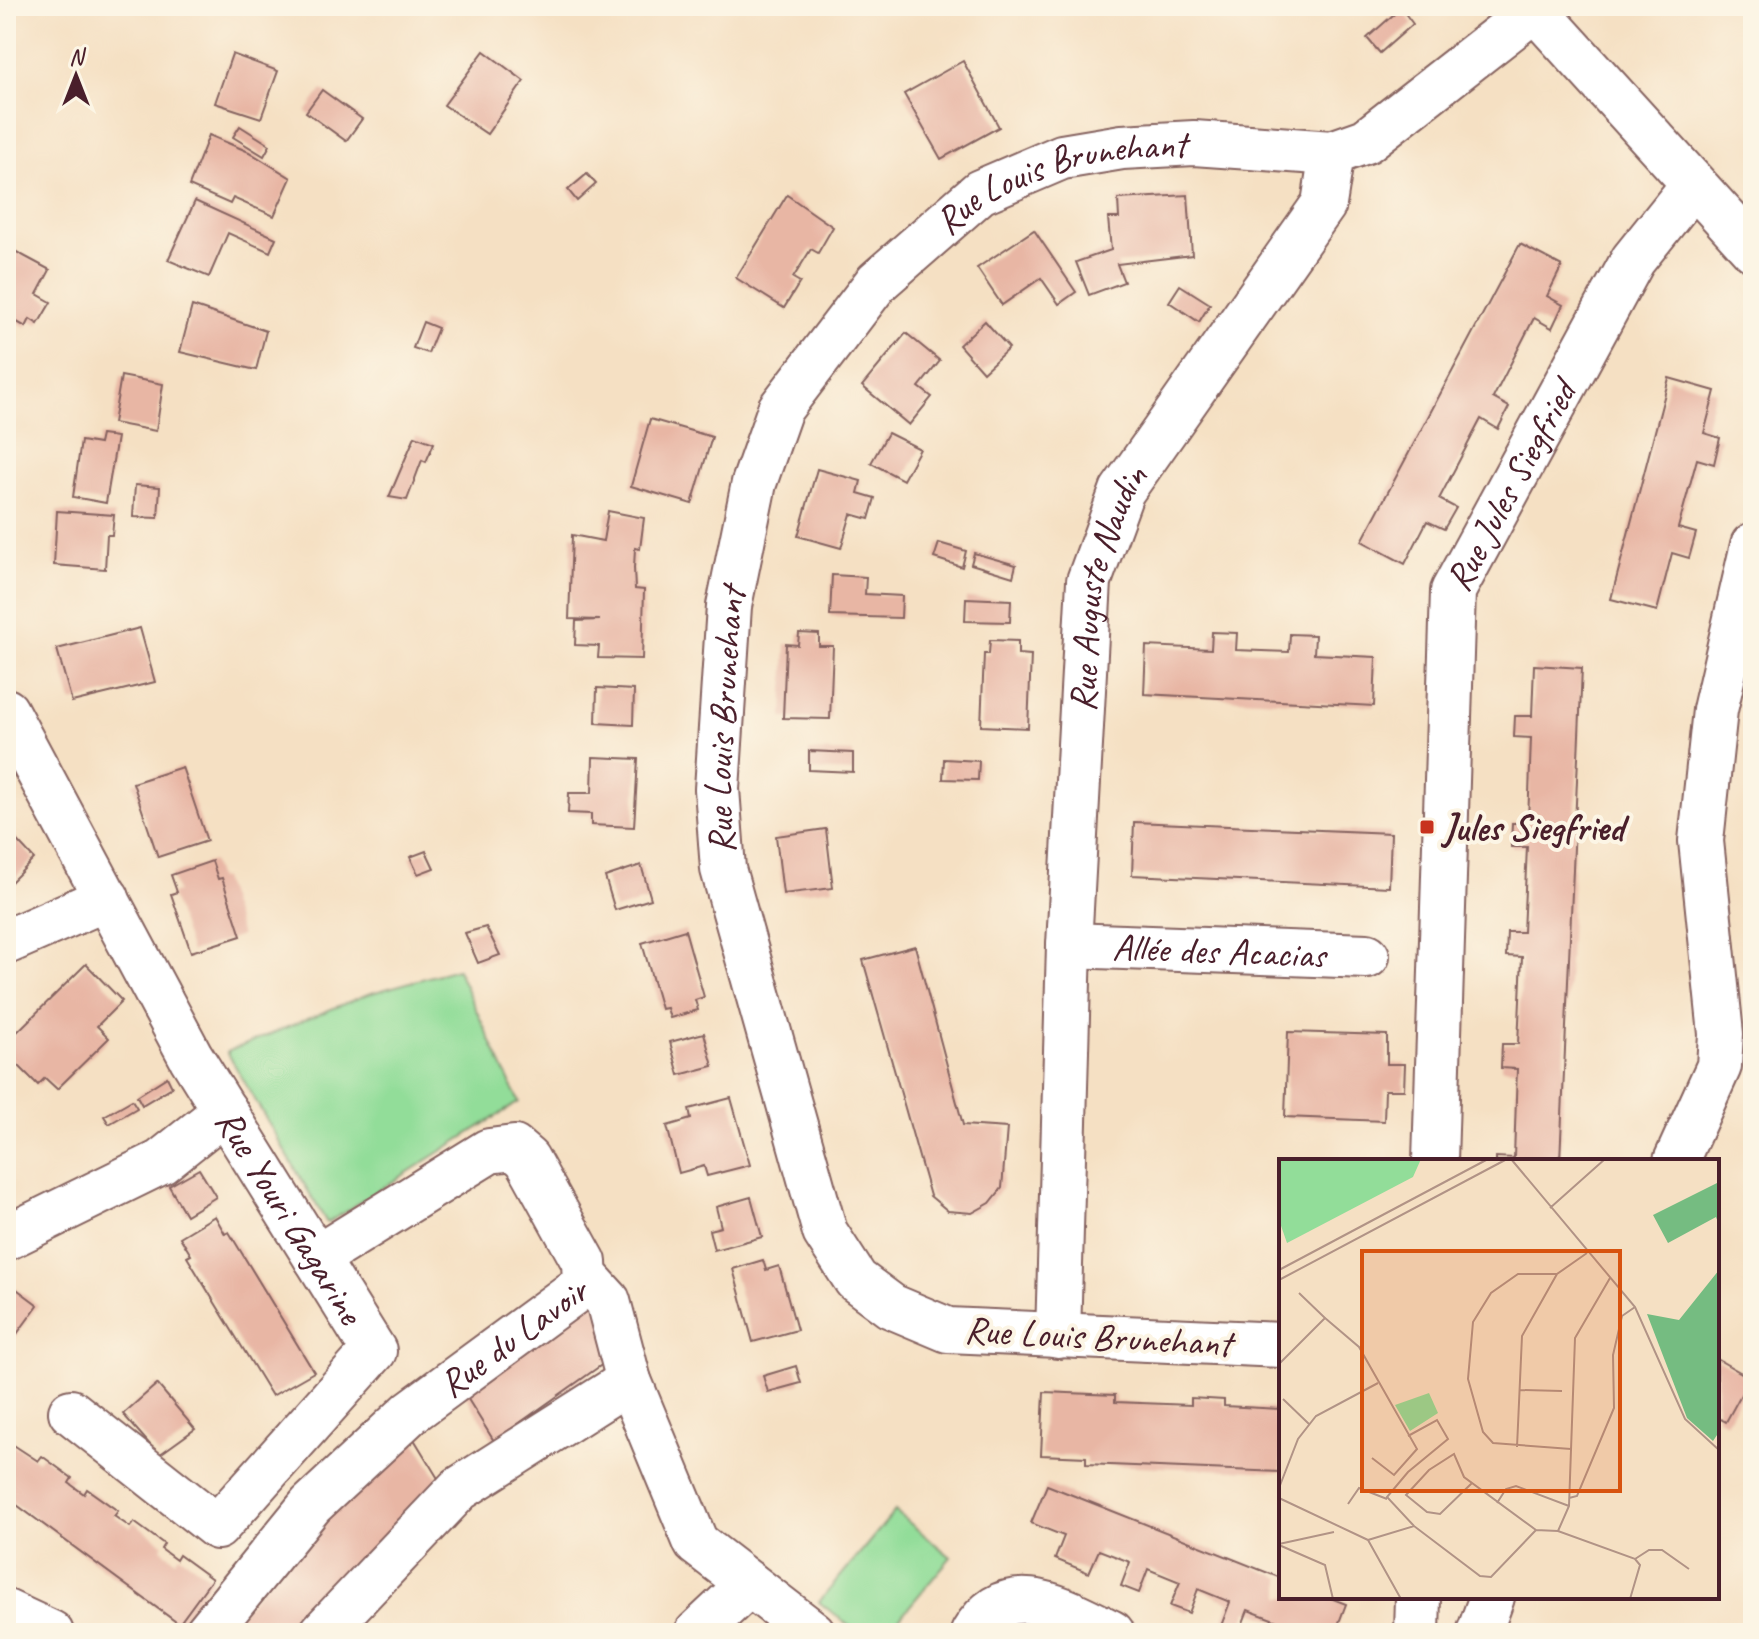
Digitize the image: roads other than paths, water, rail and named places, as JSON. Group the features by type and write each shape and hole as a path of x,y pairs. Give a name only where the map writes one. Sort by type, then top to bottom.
{"street":[{"path":"1332,153 1366,141 1534,8 1753,249"},
{"name":"Rue Louis Brunehant","path":"1279,1345 948,1330 891,1306 856,1280 825,1232 723,869 717,789 729,606 754,483 780,409 877,282 980,192 1062,157 1122,147 1194,143 1332,153"},
{"name":"Rue Auguste Naudin","path":"1058,1336 1069,945 1089,581 1122,491 1324,204 1332,153"},
{"name":"Rue Jules Siegfried","path":"1435,1159 1453,591 1633,260 1693,185"},
{"path":"1677,1159 1719,1066 1721,1034 1701,841 1715,710 1753,545"},
{"name":"Rue Youri Gagarine","path":"6,711 191,1057 374,1351 217,1527 71,1412"},
{"path":"6,942 107,898"},
{"name":"Allée des Acacias","path":"1069,945 1367,956"},
{"path":"6,1238 161,1162 225,1111"},
{"name":"Rue du Lavoir","path":"207,1633 311,1505 411,1412 586,1281 584,1262 527,1159 514,1148 489,1151 316,1258"},
{"path":"586,1281 608,1301 629,1381 696,1543 813,1633"},
{"path":"322,1633 459,1489 629,1381"},
{"path":"697,1633 749,1584"},
{"path":"1417,1633 1418,1599"},
{"path":"1479,1633 1491,1599"},
{"path":"973,1633 980,1622 1000,1605 1022,1601 1048,1602 1112,1633"},
{"path":"6,1612 51,1633"}],"place":[{"name":"Jules Siegfried","path":"1427,827"}]}
